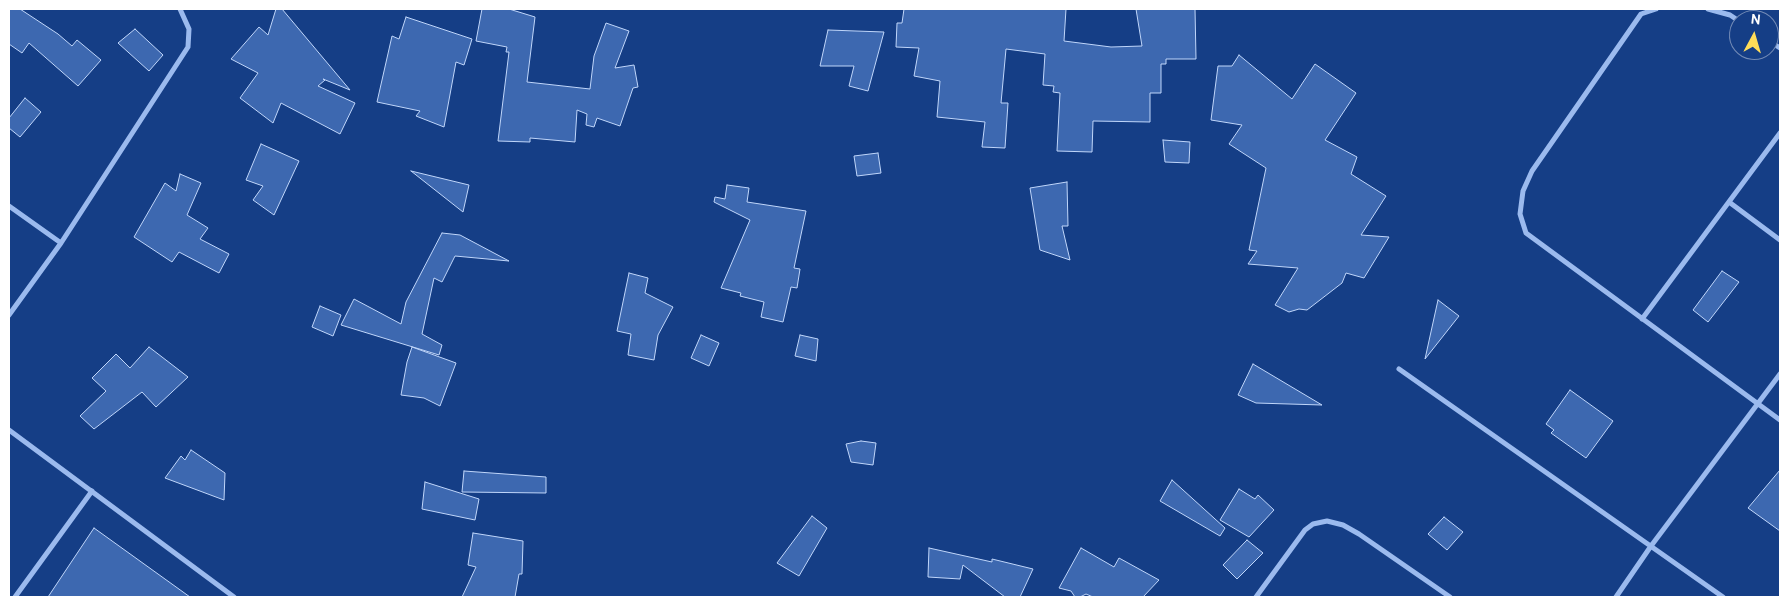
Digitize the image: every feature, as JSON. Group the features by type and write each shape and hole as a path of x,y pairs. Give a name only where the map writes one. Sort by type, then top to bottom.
{"street":[{"path":"9,315 61,242 188,47 189,29 180,9"},
{"path":"1656,9 1641,14 1532,170 1523,191 1520,214 1526,233 1780,420"},
{"path":"1708,9 1729,15"},
{"path":"1642,319 1780,133"},
{"path":"1729,202 1780,240"},
{"path":"9,206 61,242"},
{"path":"1399,369 1722,597"},
{"path":"1616,597 1651,546 1780,374"},
{"path":"9,430 234,597"},
{"path":"15,597 92,491"},
{"path":"1256,597 1305,530 1313,524 1327,521 1343,525 1359,534 1450,597"}],"building":[{"path":"9,9 20,9 58,34 72,46 77,40 101,60 78,86 29,43 22,53 9,44"},
{"path":"276,9 282,9 350,90 323,79 325,80 318,86 355,103 340,134 281,103 273,123 240,98 258,73 231,59 259,27 268,35"},
{"path":"482,9 509,9 535,17 527,82 590,89 594,56 606,23 629,31 615,68 634,65 638,87 633,88 620,126 597,118 594,127 586,125 587,114 577,110 575,142 530,138 530,142 498,141 509,52 506,52 507,47 476,41"},
{"path":"904,9 1066,9 1064,41 1111,47 1142,46 1136,9 1195,9 1196,59 1166,59 1166,64 1161,64 1161,93 1150,93 1150,122 1093,121 1092,152 1057,151 1060,93 1053,92 1054,86 1043,85 1045,54 1006,49 1001,103 1008,103 1005,148 982,147 985,122 937,117 940,81 914,76 919,48 896,47 897,23 902,23"},
{"path":"406,17 472,39 464,65 456,62 444,127 416,116 420,111 377,102 392,36 399,39"},
{"path":"135,29 163,55 149,71 118,43"},
{"path":"828,30 884,32 868,91 849,86 854,66 820,66"},
{"path":"1239,55 1292,99 1315,64 1356,93 1325,140 1357,157 1351,174 1386,196 1361,235 1389,237 1364,278 1346,273 1342,283 1307,310 1299,309 1289,312 1275,305 1298,268 1248,264 1257,251 1249,250 1266,168 1229,144 1242,125 1211,120 1218,66 1232,66"},
{"path":"25,98 41,112 20,137 9,128 9,118"},
{"path":"1163,140 1190,142 1189,163 1165,162"},
{"path":"261,144 299,161 274,215 253,200 263,186 246,180"},
{"path":"878,153 881,173 857,176 854,156"},
{"path":"411,171 469,185 463,212"},
{"path":"180,174 201,183 187,215 208,228 200,239 229,254 219,273 179,252 172,262 134,237 165,183 176,191"},
{"path":"1067,182 1068,226 1062,226 1070,260 1040,250 1030,188"},
{"path":"727,185 749,188 747,202 806,211 794,268 800,269 797,288 791,287 783,322 761,317 764,302 740,296 741,293 721,288 750,220 714,202 715,197 725,199"},
{"path":"442,233 460,235 509,261 455,256 442,282 434,278 422,334 442,345 439,355 341,325 354,299 401,324 406,302"},
{"path":"1722,271 1739,282 1708,322 1693,310"},
{"path":"629,273 648,278 645,293 673,307 658,335 654,360 628,355 631,334 617,331"},
{"path":"1438,300 1459,316 1425,359"},
{"path":"320,306 341,315 333,336 312,327"},
{"path":"701,335 719,343 709,366 691,358"},
{"path":"800,335 818,339 816,361 795,356"},
{"path":"149,347 188,377 156,407 142,392 94,429 80,416 106,391 92,378 116,354 130,368"},
{"path":"412,347 456,363 440,406 424,398 401,395 407,362"},
{"path":"1253,364 1322,405 1256,403 1238,395"},
{"path":"1570,390 1613,421 1586,458 1551,433 1554,430 1546,424"},
{"path":"861,441 876,443 873,465 851,462 846,444"},
{"path":"191,450 225,473 224,500 165,478 181,456 185,460"},
{"path":"1780,470 1780,531 1748,508"},
{"path":"464,471 546,477 546,493 462,492"},
{"path":"1172,480 1225,528 1220,536 1160,501"},
{"path":"425,482 479,499 475,520 422,509"},
{"path":"1239,489 1255,499 1258,495 1274,510 1249,537 1220,520"},
{"path":"812,516 827,528 799,576 777,563"},
{"path":"1444,517 1463,532 1447,550 1428,534"},
{"path":"94,528 190,597 48,597"},
{"path":"473,533 523,541 522,574 519,574 515,597 462,597 476,567 468,565"},
{"path":"1247,540 1263,553 1237,579 1223,565"},
{"path":"929,548 992,562 992,559 1033,569 1020,597 1005,597 963,565 960,579 928,577"},
{"path":"1081,548 1114,567 1119,558 1159,580 1143,597 1093,597 1086,594 1075,597 1071,591 1059,588"}]}
